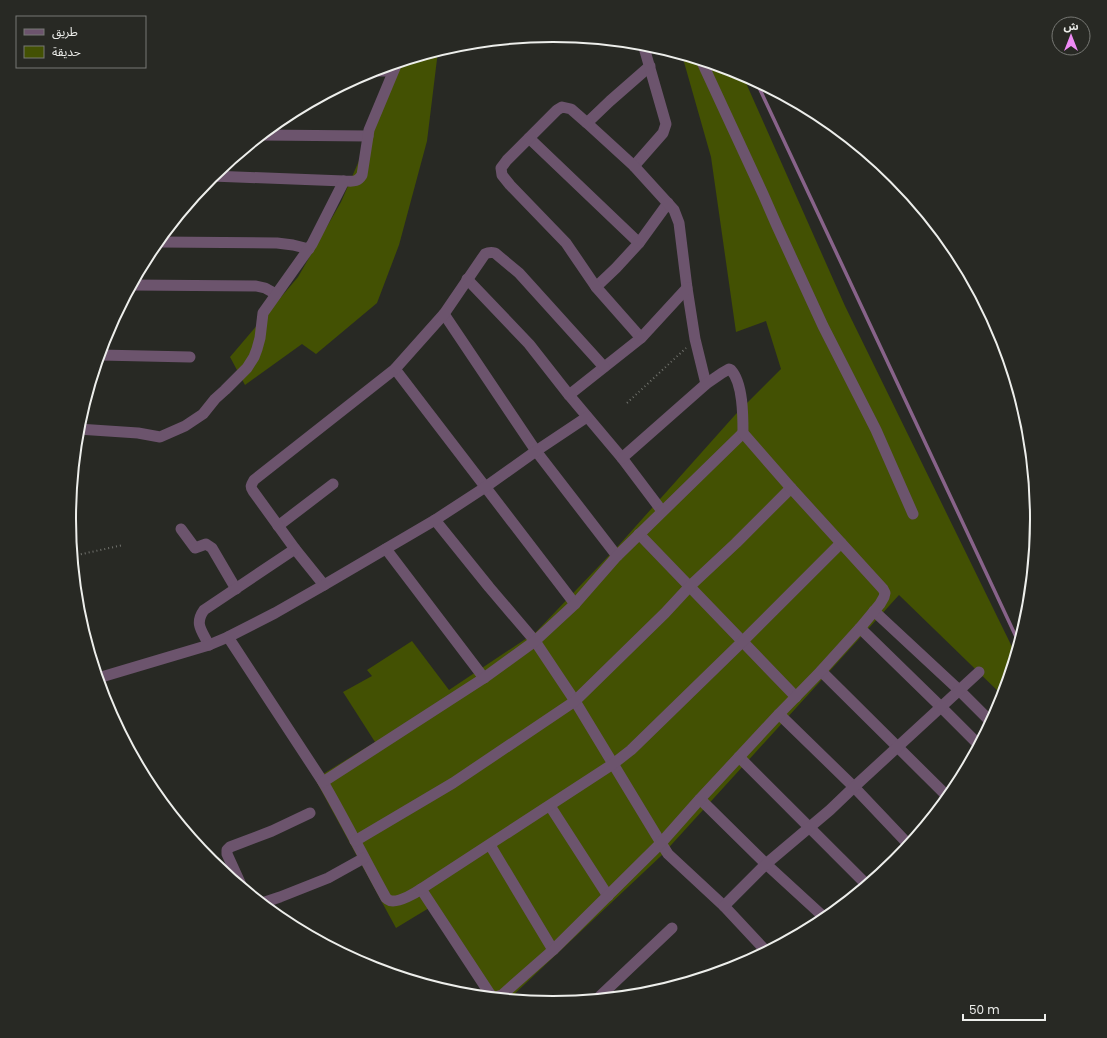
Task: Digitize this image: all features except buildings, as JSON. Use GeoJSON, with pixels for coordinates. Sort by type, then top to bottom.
{"type":"FeatureCollection","features":[{"type":"Feature","properties":{"kind":"street"},"geometry":{"type":"LineString","coordinates":[[634,166],[663,133],[666,124],[645,51]]}},
{"type":"Feature","properties":{"kind":"street"},"geometry":{"type":"LineString","coordinates":[[587,123],[650,66]]}},
{"type":"Feature","properties":{"kind":"street"},"geometry":{"type":"LineString","coordinates":[[704,66],[763,194],[776,226],[876,430],[913,514]]}},
{"type":"Feature","properties":{"kind":"street"},"geometry":{"type":"LineString","coordinates":[[222,176],[355,182],[359,180],[362,175],[368,136],[374,116],[394,69]]}},
{"type":"Feature","properties":{"kind":"street"},"geometry":{"type":"LineString","coordinates":[[641,338],[596,287],[566,242],[502,175],[501,168],[507,160],[557,110],[562,107],[571,109],[634,166],[674,210],[679,223],[695,339],[706,384]]}},
{"type":"Feature","properties":{"kind":"street"},"geometry":{"type":"LineString","coordinates":[[271,135],[368,136]]}},
{"type":"Feature","properties":{"kind":"street"},"geometry":{"type":"LineString","coordinates":[[529,138],[639,243]]}},
{"type":"Feature","properties":{"kind":"street"},"geometry":{"type":"LineString","coordinates":[[85,429],[138,433],[160,437],[178,429],[203,414],[215,399],[246,368],[254,357],[257,349],[263,313],[308,249],[344,181]]}},
{"type":"Feature","properties":{"kind":"street"},"geometry":{"type":"LineString","coordinates":[[596,287],[639,243],[668,203]]}},
{"type":"Feature","properties":{"kind":"street"},"geometry":{"type":"LineString","coordinates":[[166,242],[277,243],[308,249]]}},
{"type":"Feature","properties":{"kind":"street"},"geometry":{"type":"LineString","coordinates":[[324,585],[252,491],[251,485],[254,480],[395,369],[444,314],[485,254],[491,252],[495,253],[520,273],[604,367]]}},
{"type":"Feature","properties":{"kind":"street"},"geometry":{"type":"LineString","coordinates":[[467,279],[528,344],[622,458],[662,511]]}},
{"type":"Feature","properties":{"kind":"street"},"geometry":{"type":"LineString","coordinates":[[138,284],[256,286],[265,288],[276,294]]}},
{"type":"Feature","properties":{"kind":"street"},"geometry":{"type":"LineString","coordinates":[[569,395],[641,338],[687,288]]}},
{"type":"Feature","properties":{"kind":"street"},"geometry":{"type":"LineString","coordinates":[[444,314],[536,450],[617,556]]}},
{"type":"Feature","properties":{"kind":"street"},"geometry":{"type":"LineString","coordinates":[[106,355],[190,357]]}},
{"type":"Feature","properties":{"kind":"street"},"geometry":{"type":"LineString","coordinates":[[395,369],[484,488],[575,604]]}},
{"type":"Feature","properties":{"kind":"street"},"geometry":{"type":"LineString","coordinates":[[504,993],[554,950],[661,843],[700,799],[860,628],[884,597],[885,593],[883,589],[790,488],[743,433],[743,411],[736,376],[733,371],[728,369],[706,384],[622,458]]}},
{"type":"Feature","properties":{"kind":"street"},"geometry":{"type":"LineString","coordinates":[[104,676],[209,645],[275,613],[435,520],[484,488],[536,450],[587,417]]}},
{"type":"Feature","properties":{"kind":"street"},"geometry":{"type":"LineString","coordinates":[[323,782],[484,678],[535,641],[575,604],[617,556],[662,511],[743,433]]}},
{"type":"Feature","properties":{"kind":"street"},"geometry":{"type":"LineString","coordinates":[[278,526],[334,484]]}},
{"type":"Feature","properties":{"kind":"street"},"geometry":{"type":"LineString","coordinates":[[355,841],[452,783],[575,701],[790,488]]}},
{"type":"Feature","properties":{"kind":"street"},"geometry":{"type":"LineString","coordinates":[[435,520],[488,587],[535,641],[575,701],[668,854],[724,906],[763,948]]}},
{"type":"Feature","properties":{"kind":"street"},"geometry":{"type":"LineString","coordinates":[[181,529],[196,548],[206,544],[212,548],[236,589]]}},
{"type":"Feature","properties":{"kind":"street"},"geometry":{"type":"LineString","coordinates":[[639,534],[796,697]]}},
{"type":"Feature","properties":{"kind":"street"},"geometry":{"type":"LineString","coordinates":[[228,637],[323,782],[386,898],[392,901],[421,890],[613,764],[631,750],[841,543]]}},
{"type":"Feature","properties":{"kind":"street"},"geometry":{"type":"LineString","coordinates":[[209,645],[199,625],[200,616],[204,610],[295,549]]}},
{"type":"Feature","properties":{"kind":"street"},"geometry":{"type":"LineString","coordinates":[[386,549],[484,678]]}},
{"type":"Feature","properties":{"kind":"street"},"geometry":{"type":"LineString","coordinates":[[874,611],[987,718]]}},
{"type":"Feature","properties":{"kind":"street"},"geometry":{"type":"LineString","coordinates":[[860,628],[975,741]]}},
{"type":"Feature","properties":{"kind":"street"},"geometry":{"type":"LineString","coordinates":[[821,671],[944,793]]}},
{"type":"Feature","properties":{"kind":"street"},"geometry":{"type":"LineString","coordinates":[[724,906],[766,864],[830,810],[979,672]]}},
{"type":"Feature","properties":{"kind":"street"},"geometry":{"type":"LineString","coordinates":[[779,714],[854,787],[905,841]]}},
{"type":"Feature","properties":{"kind":"street"},"geometry":{"type":"LineString","coordinates":[[739,757],[864,882]]}},
{"type":"Feature","properties":{"kind":"street"},"geometry":{"type":"LineString","coordinates":[[700,799],[766,864],[821,914]]}},
{"type":"Feature","properties":{"kind":"street"},"geometry":{"type":"LineString","coordinates":[[550,806],[608,896]]}},
{"type":"Feature","properties":{"kind":"street"},"geometry":{"type":"LineString","coordinates":[[237,876],[227,854],[227,850],[230,847],[272,831],[310,813]]}},
{"type":"Feature","properties":{"kind":"street"},"geometry":{"type":"LineString","coordinates":[[490,845],[554,950]]}},
{"type":"Feature","properties":{"kind":"street"},"geometry":{"type":"LineString","coordinates":[[268,901],[328,878],[364,858]]}},
{"type":"Feature","properties":{"kind":"street"},"geometry":{"type":"LineString","coordinates":[[421,890],[489,992]]}},
{"type":"Feature","properties":{"kind":"street"},"geometry":{"type":"LineString","coordinates":[[604,993],[672,928]]}},
{"type":"Feature","properties":{"kind":"path"},"geometry":{"type":"LineString","coordinates":[[627,403],[695,339]]}},
{"type":"Feature","properties":{"kind":"path"},"geometry":{"type":"LineString","coordinates":[[78,555],[123,545]]}},
{"type":"Feature","properties":{"kind":"green space"},"geometry":{"type":"Polygon","coordinates":[[[437,56],[427,141],[399,245],[377,303],[316,354],[302,344],[245,385],[230,357],[298,277],[341,202],[400,67],[437,56]]]}},
{"type":"Feature","properties":{"kind":"green space"},"geometry":{"type":"Polygon","coordinates":[[[683,60],[707,67],[746,83],[845,306],[1012,648],[998,691],[899,595],[662,855],[514,994],[483,991],[429,908],[396,928],[315,779],[375,742],[343,692],[372,676],[367,670],[412,641],[449,690],[536,632],[619,545],[735,415],[781,369],[766,321],[736,332],[711,157],[683,60]]]}},
{"type":"Feature","properties":{"kind":"waterway"},"geometry":{"type":"LineString","coordinates":[[760,89],[1016,636]]}}]}
